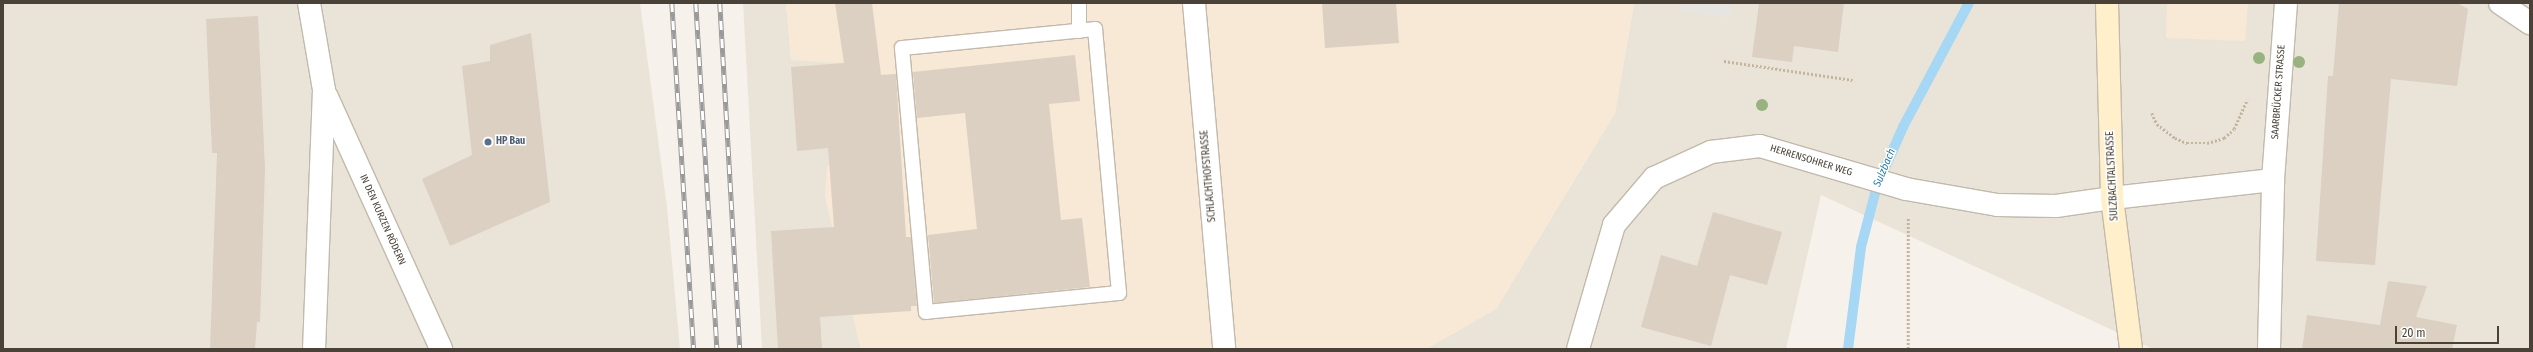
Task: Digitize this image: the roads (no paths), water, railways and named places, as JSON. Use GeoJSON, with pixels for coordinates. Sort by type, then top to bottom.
{"type":"FeatureCollection","features":[{"type":"Feature","properties":{"kind":"main road","name":"SULZBACHTALSTRASSE"},"geometry":{"type":"LineString","coordinates":[[2107,3],[2112,198],[2131,349]]}},
{"type":"Feature","properties":{"kind":"street","name":"IN DEN KURZEN RÖDERN"},"geometry":{"type":"LineString","coordinates":[[309,3],[324,90],[314,349]]}},
{"type":"Feature","properties":{"kind":"street","name":"SCHLACHTHOFSTRASSE"},"geometry":{"type":"LineString","coordinates":[[1194,3],[1224,349]]}},
{"type":"Feature","properties":{"kind":"street","name":"SAARBRÜCKER STRASSE"},"geometry":{"type":"LineString","coordinates":[[2269,349],[2273,180],[2286,3]]}},
{"type":"Feature","properties":{"kind":"street"},"geometry":{"type":"LineString","coordinates":[[2500,3],[2530,23]]}},
{"type":"Feature","properties":{"kind":"street","name":"IN DEN KURZEN RÖDERN"},"geometry":{"type":"LineString","coordinates":[[324,90],[441,349]]}},
{"type":"Feature","properties":{"kind":"street","name":"HERRENSOHRER WEG"},"geometry":{"type":"LineString","coordinates":[[1578,349],[1614,225],[1654,178],[1711,152],[1760,146],[1909,190],[2018,207],[2112,198]]}},
{"type":"Feature","properties":{"kind":"street"},"geometry":{"type":"LineString","coordinates":[[2112,198],[2273,180]]}},
{"type":"Feature","properties":{"kind":"lane"},"geometry":{"type":"LineString","coordinates":[[1079,3],[1079,31]]}},
{"type":"Feature","properties":{"kind":"lane"},"geometry":{"type":"LineString","coordinates":[[1095,29],[1119,293],[926,312],[902,48],[1079,31],[1095,29]]}},
{"type":"Feature","properties":{"kind":"waterway","name":"Sulzbach"},"geometry":{"type":"LineString","coordinates":[[1848,349],[1861,247],[1877,186],[1903,127],[1969,3]]}},
{"type":"Feature","properties":{"kind":"railway"},"geometry":{"type":"LineString","coordinates":[[672,3],[694,349]]}},
{"type":"Feature","properties":{"kind":"railway"},"geometry":{"type":"LineString","coordinates":[[696,3],[717,349]]}},
{"type":"Feature","properties":{"kind":"railway"},"geometry":{"type":"LineString","coordinates":[[720,3],[740,349]]}},
{"type":"Feature","properties":{"kind":"place","name":"HP Bau"},"geometry":{"type":"Point","coordinates":[488,142]}}]}
